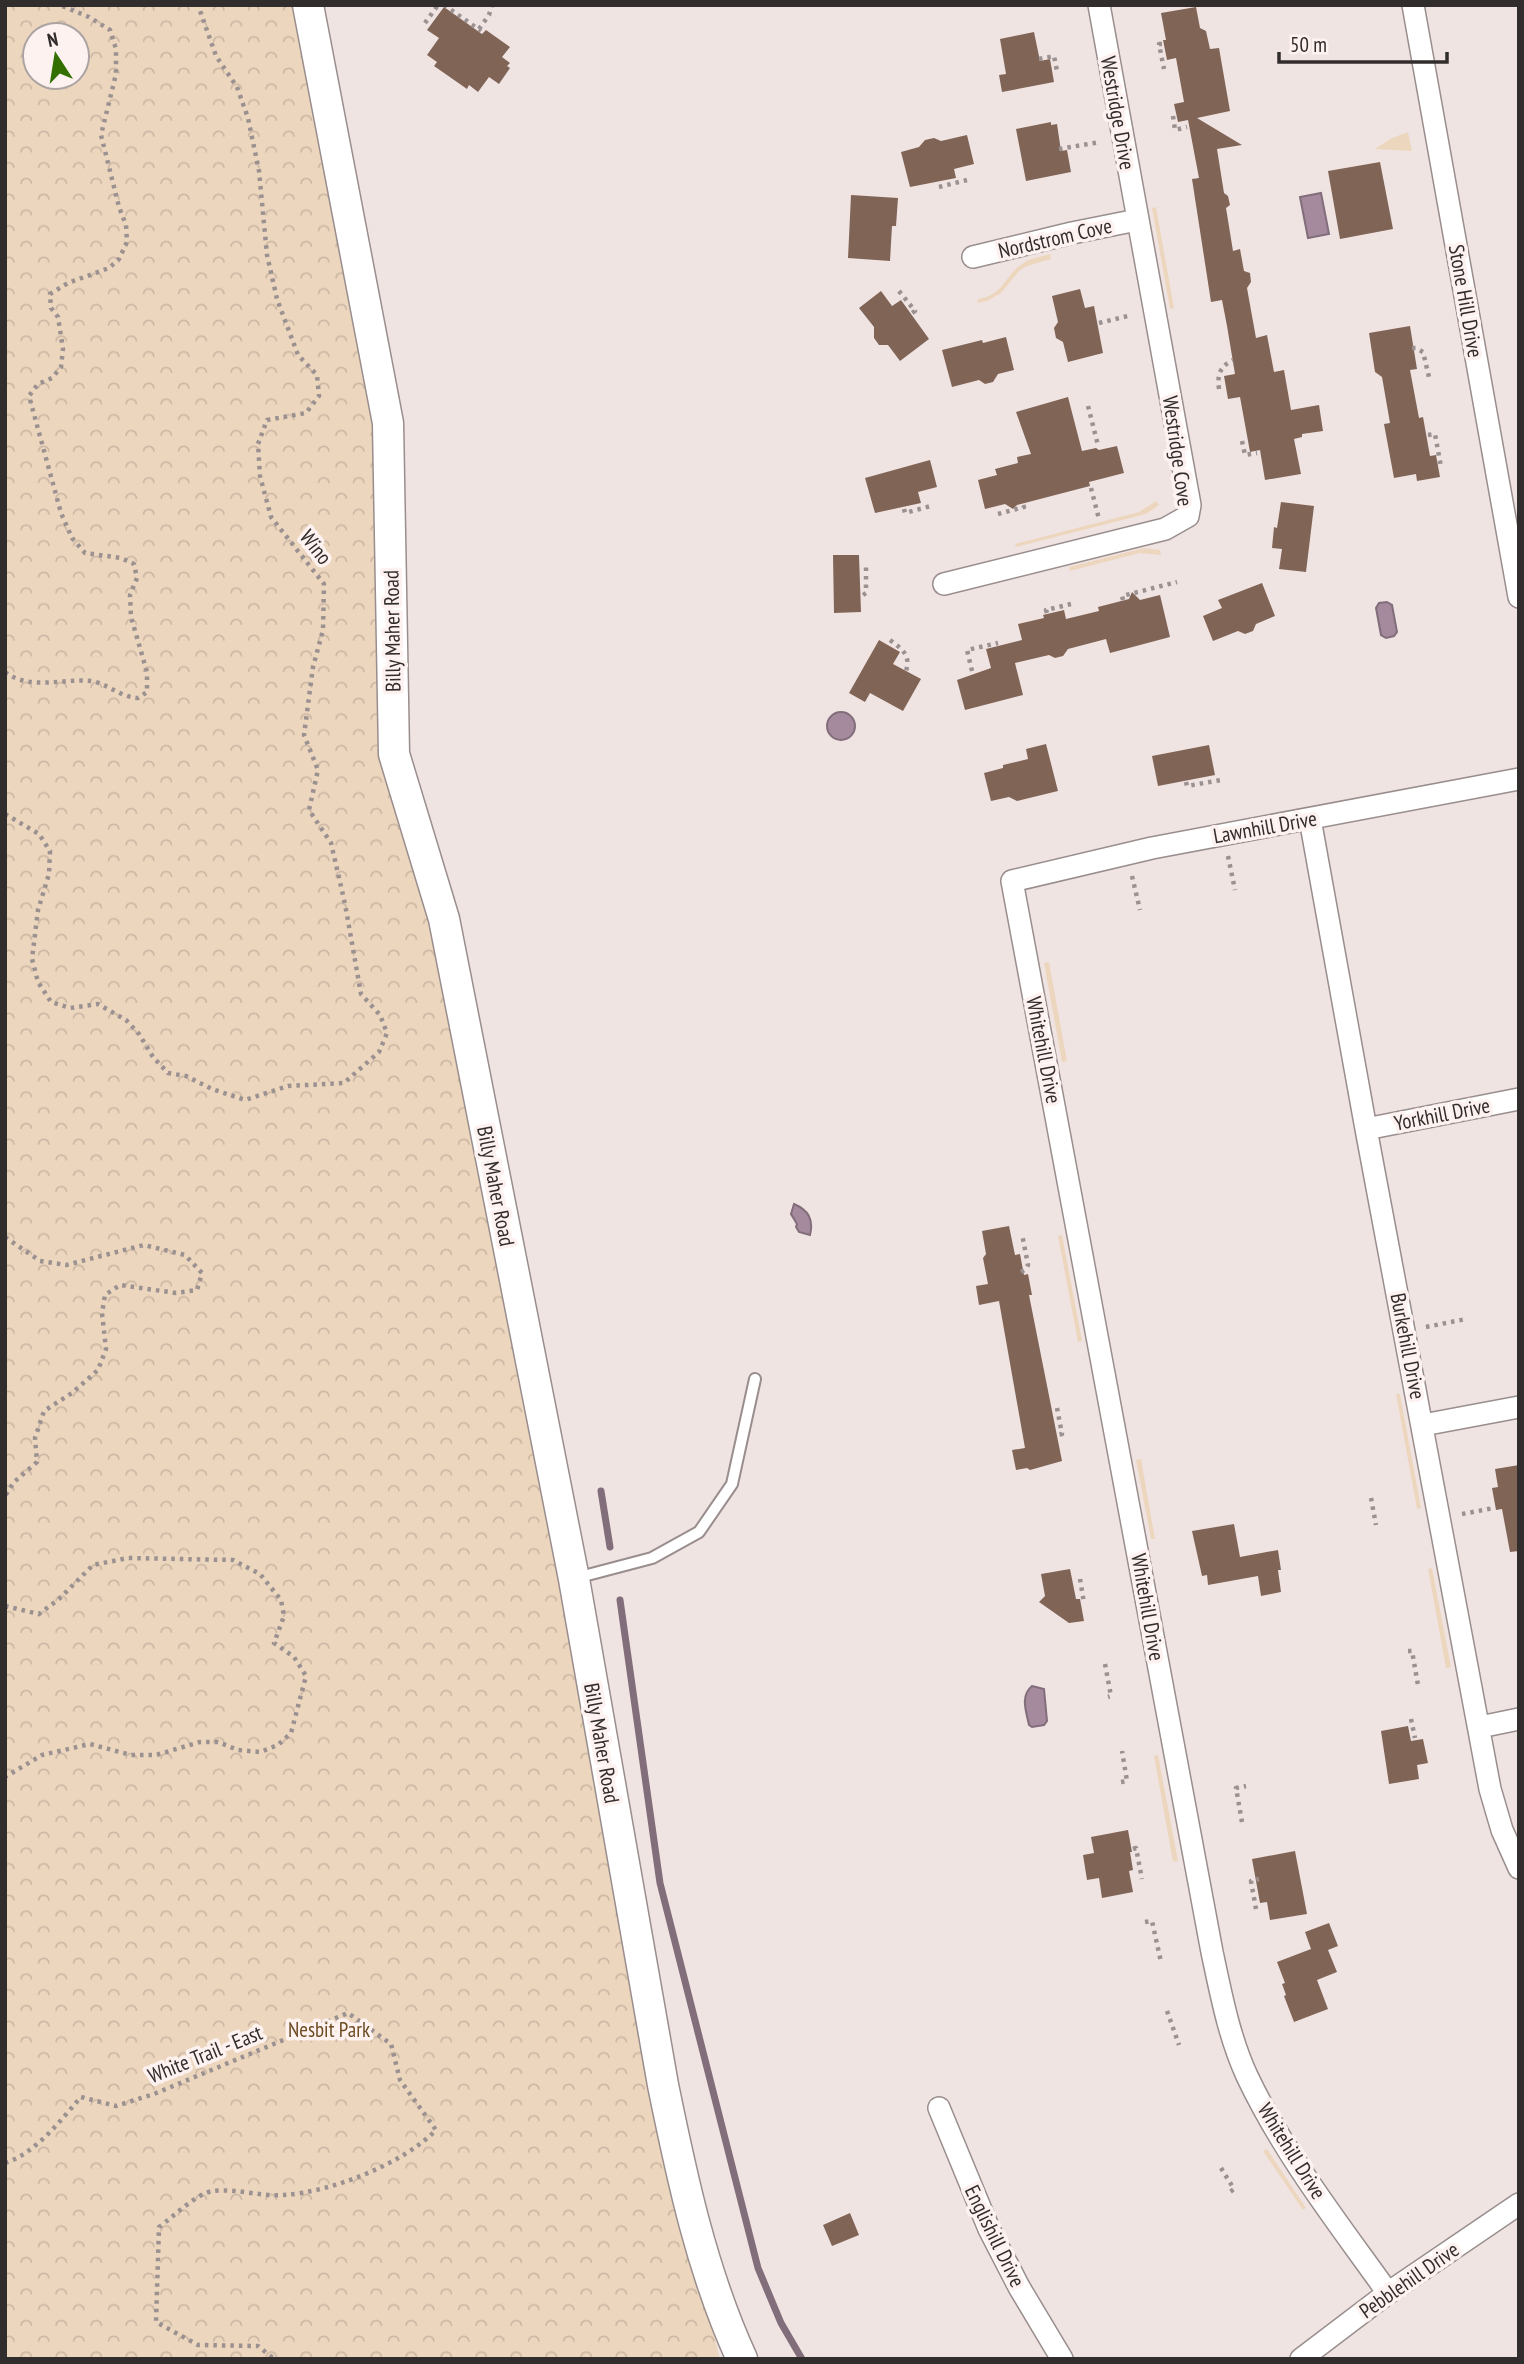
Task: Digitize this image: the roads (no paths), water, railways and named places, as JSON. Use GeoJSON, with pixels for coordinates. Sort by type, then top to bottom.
{"type":"FeatureCollection","features":[{"type":"Feature","properties":{"kind":"main road","name":"Billy Maher Road"},"geometry":{"type":"LineString","coordinates":[[308,5],[388,423],[394,754],[444,919],[574,1579],[676,2149],[708,2276],[742,2359]]}},
{"type":"Feature","properties":{"kind":"street","name":"Westridge Drive"},"geometry":{"type":"LineString","coordinates":[[1099,5],[1137,220]]}},
{"type":"Feature","properties":{"kind":"street","name":"Stone Hill Drive"},"geometry":{"type":"LineString","coordinates":[[1413,5],[1519,597]]}},
{"type":"Feature","properties":{"kind":"street","name":"Nordstrom Cove"},"geometry":{"type":"LineString","coordinates":[[973,257],[1137,220]]}},
{"type":"Feature","properties":{"kind":"street","name":"Westridge Cove"},"geometry":{"type":"LineString","coordinates":[[944,584],[1165,529],[1188,516],[1190,505],[1137,220]]}},
{"type":"Feature","properties":{"kind":"street","name":"Lawnhill Drive"},"geometry":{"type":"LineString","coordinates":[[1012,881],[1152,848],[1519,779]]}},
{"type":"Feature","properties":{"kind":"street","name":"Burkehill Drive"},"geometry":{"type":"LineString","coordinates":[[1310,819],[1496,1812],[1519,1868]]}},
{"type":"Feature","properties":{"kind":"street","name":"Whitehill Drive"},"geometry":{"type":"LineString","coordinates":[[1012,881],[1212,1952],[1228,2021],[1247,2075],[1276,2132],[1388,2293]]}},
{"type":"Feature","properties":{"kind":"street","name":"Yorkhill Drive"},"geometry":{"type":"LineString","coordinates":[[1366,1129],[1519,1099]]}},
{"type":"Feature","properties":{"kind":"street"},"geometry":{"type":"LineString","coordinates":[[1423,1425],[1519,1407]]}},
{"type":"Feature","properties":{"kind":"street"},"geometry":{"type":"LineString","coordinates":[[1480,1727],[1519,1719]]}},
{"type":"Feature","properties":{"kind":"street","name":"Englishill Drive"},"geometry":{"type":"LineString","coordinates":[[939,2108],[989,2229],[1019,2287],[1062,2359]]}},
{"type":"Feature","properties":{"kind":"street","name":"Pebblehill Drive"},"geometry":{"type":"LineString","coordinates":[[1301,2359],[1388,2293],[1519,2204]]}},
{"type":"Feature","properties":{"kind":"lane"},"geometry":{"type":"LineString","coordinates":[[574,1579],[652,1558],[699,1532],[732,1483],[755,1379]]}},
{"type":"Feature","properties":{"kind":"waterway"},"geometry":{"type":"LineString","coordinates":[[601,1491],[610,1547]]}},
{"type":"Feature","properties":{"kind":"waterway"},"geometry":{"type":"LineString","coordinates":[[620,1600],[660,1883],[758,2268],[781,2323],[802,2359]]}},
{"type":"Feature","properties":{"kind":"park label","name":"Nesbit Park"},"geometry":{"type":"Point","coordinates":[329,2029]}}]}
